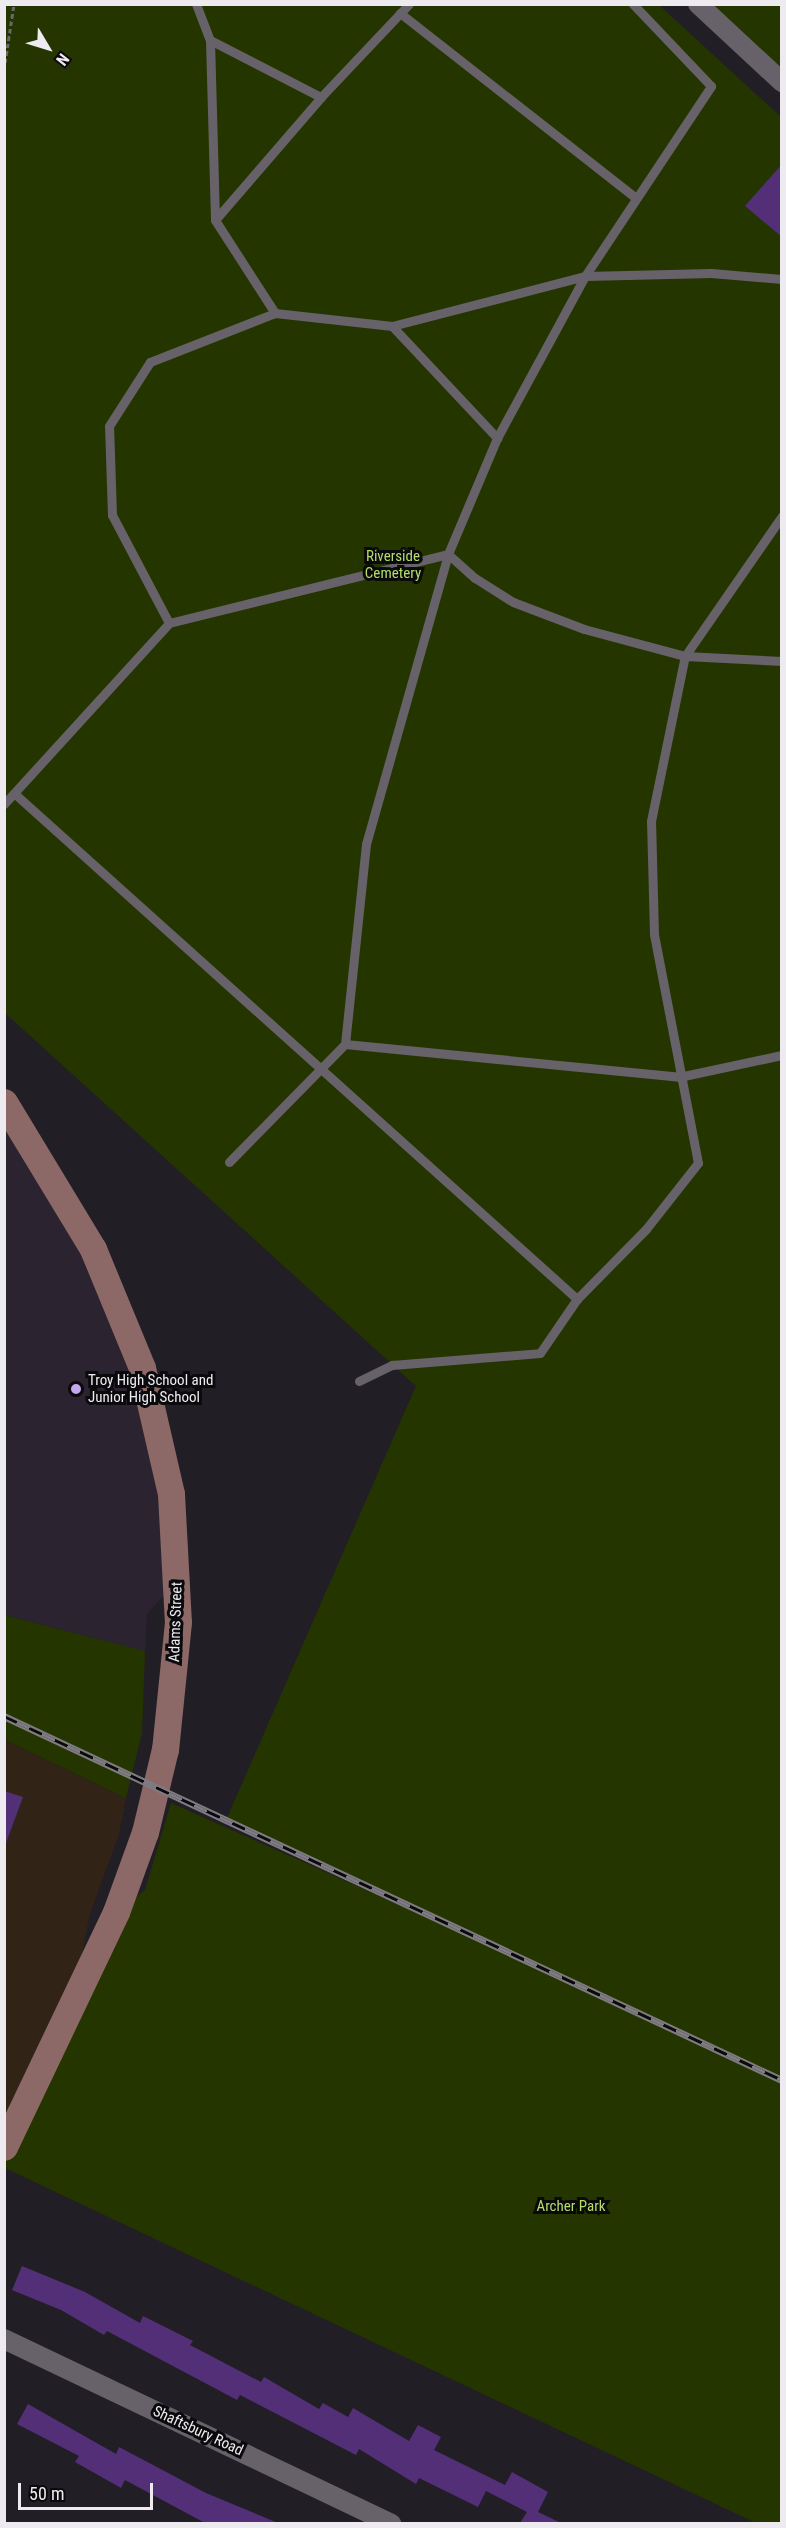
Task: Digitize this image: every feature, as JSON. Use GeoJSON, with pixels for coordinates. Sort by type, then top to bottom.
{"type":"FeatureCollection","features":[{"type":"Feature","properties":{"kind":"street"},"geometry":{"type":"LineString","coordinates":[[698,4],[782,81]]}},
{"type":"Feature","properties":{"kind":"street","name":"Adams Street"},"geometry":{"type":"LineString","coordinates":[[4,1102],[93,1249],[128,1328],[151,1399],[163,1452],[175,1537],[178,1622],[171,1707],[156,1791],[135,1861],[69,2016],[5,2146]]}},
{"type":"Feature","properties":{"kind":"street","name":"Shaftsbury Road"},"geometry":{"type":"LineString","coordinates":[[4,2339],[391,2523]]}},
{"type":"Feature","properties":{"kind":"lane"},"geometry":{"type":"LineString","coordinates":[[196,4],[210,40],[215,220],[275,313]]}},
{"type":"Feature","properties":{"kind":"lane"},"geometry":{"type":"LineString","coordinates":[[215,220],[321,97],[409,4]]}},
{"type":"Feature","properties":{"kind":"lane"},"geometry":{"type":"LineString","coordinates":[[229,1162],[322,1070],[345,1044],[366,844],[448,554],[497,438],[585,276],[635,197],[711,86],[633,4]]}},
{"type":"Feature","properties":{"kind":"lane"},"geometry":{"type":"LineString","coordinates":[[400,13],[635,197]]}},
{"type":"Feature","properties":{"kind":"lane"},"geometry":{"type":"LineString","coordinates":[[210,40],[321,97]]}},
{"type":"Feature","properties":{"kind":"lane"},"geometry":{"type":"LineString","coordinates":[[169,623],[112,515],[109,426],[150,362],[275,313],[392,326],[585,276],[711,273],[782,279]]}},
{"type":"Feature","properties":{"kind":"lane"},"geometry":{"type":"LineString","coordinates":[[392,326],[497,438]]}},
{"type":"Feature","properties":{"kind":"lane"},"geometry":{"type":"LineString","coordinates":[[359,1381],[393,1365],[540,1353],[578,1299],[646,1229],[698,1163],[679,1077],[654,934],[651,821],[685,656],[782,516]]}},
{"type":"Feature","properties":{"kind":"lane"},"geometry":{"type":"LineString","coordinates":[[4,804],[169,623],[448,554]]}},
{"type":"Feature","properties":{"kind":"lane"},"geometry":{"type":"LineString","coordinates":[[448,554],[474,578],[513,602],[584,629],[685,656],[782,661]]}},
{"type":"Feature","properties":{"kind":"lane"},"geometry":{"type":"LineString","coordinates":[[15,794],[578,1299]]}},
{"type":"Feature","properties":{"kind":"lane"},"geometry":{"type":"LineString","coordinates":[[345,1044],[679,1077],[782,1055]]}},
{"type":"Feature","properties":{"kind":"path"},"geometry":{"type":"LineString","coordinates":[[4,70],[14,4]]}},
{"type":"Feature","properties":{"kind":"shaded area","name":"Troy High School and Junior High School"},"geometry":{"type":"Polygon","coordinates":[[[4,1102],[111,1288],[178,1580],[147,1614],[145,1651],[5,1615],[4,1102]]]}},
{"type":"Feature","properties":{"kind":"shaded area"},"geometry":{"type":"Polygon","coordinates":[[[4,1740],[126,1798],[119,1834],[90,1914],[69,2016],[4,2144],[4,1740]]]}},
{"type":"Feature","properties":{"kind":"green space","name":"Riverside Cemetery"},"geometry":{"type":"Polygon","coordinates":[[[4,5],[659,5],[781,117],[781,2523],[756,2523],[5,2168],[5,2147],[116,1912],[145,1890],[171,1803],[635,2010],[227,1818],[416,1386],[5,1013],[4,5]]]}},
{"type":"Feature","properties":{"kind":"green space"},"geometry":{"type":"Polygon","coordinates":[[[698,5],[781,5],[781,82],[698,5]]]}},
{"type":"Feature","properties":{"kind":"green space"},"geometry":{"type":"Polygon","coordinates":[[[4,1615],[145,1651],[142,1733],[126,1798],[5,1740],[4,1615]]]}},
{"type":"Feature","properties":{"kind":"building"},"geometry":{"type":"Polygon","coordinates":[[[782,164],[782,237],[745,206],[782,164]]]}},
{"type":"Feature","properties":{"kind":"building"},"geometry":{"type":"Polygon","coordinates":[[[4,1791],[23,1797],[6,1843],[4,1843],[4,1791]]]}},
{"type":"Feature","properties":{"kind":"building"},"geometry":{"type":"Polygon","coordinates":[[[22,2266],[85,2292],[140,2323],[143,2316],[193,2341],[190,2345],[261,2382],[264,2377],[319,2409],[323,2403],[348,2417],[353,2408],[409,2441],[418,2425],[441,2437],[434,2450],[505,2485],[512,2472],[548,2492],[538,2512],[561,2523],[520,2523],[527,2512],[486,2491],[478,2507],[419,2478],[416,2484],[359,2449],[356,2455],[240,2395],[237,2400],[107,2331],[104,2335],[61,2310],[12,2290],[22,2266]]]}},
{"type":"Feature","properties":{"kind":"building"},"geometry":{"type":"Polygon","coordinates":[[[28,2404],[116,2454],[119,2447],[206,2493],[278,2523],[205,2523],[125,2480],[121,2488],[75,2462],[79,2456],[17,2424],[28,2404]]]}},
{"type":"Feature","properties":{"kind":"railway"},"geometry":{"type":"LineString","coordinates":[[4,1716],[782,2080]]}},
{"type":"Feature","properties":{"kind":"place","name":"Troy High School and Junior High School"},"geometry":{"type":"Point","coordinates":[76,1389]}},
{"type":"Feature","properties":{"kind":"park label","name":"Archer Park"},"geometry":{"type":"Point","coordinates":[571,2207]}}]}
